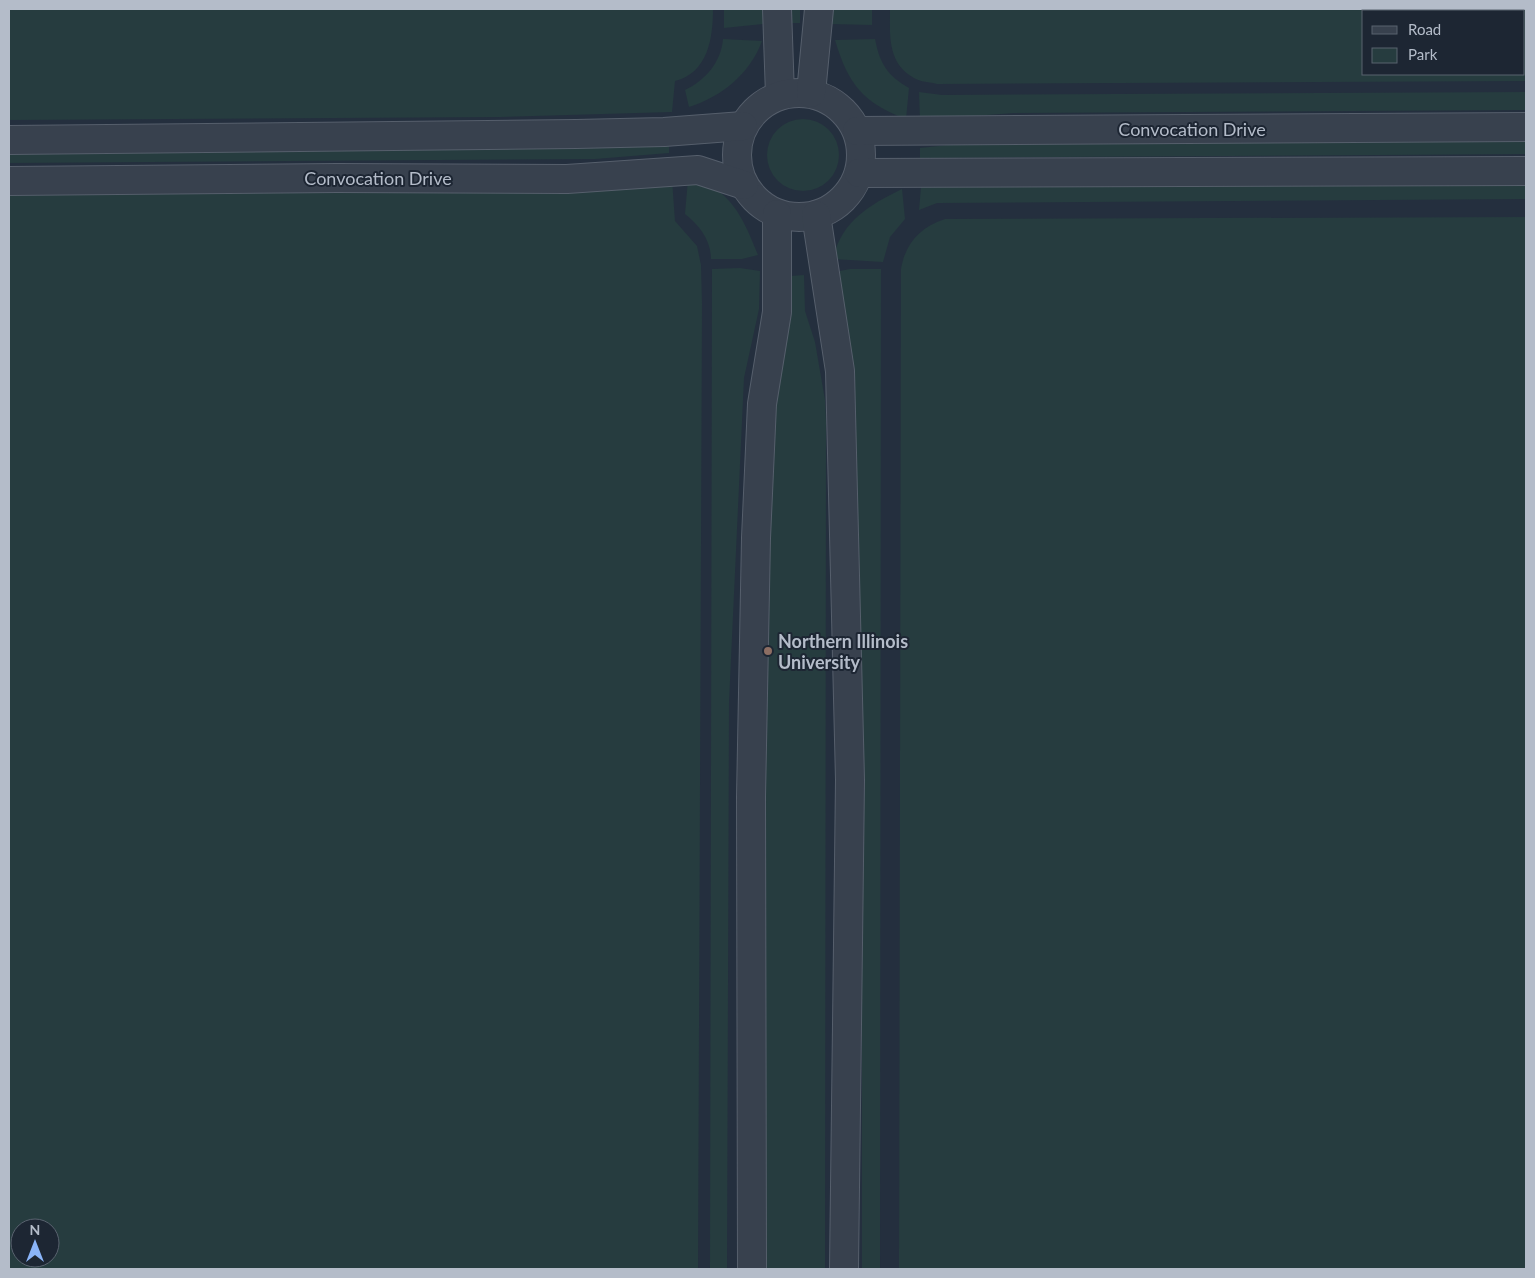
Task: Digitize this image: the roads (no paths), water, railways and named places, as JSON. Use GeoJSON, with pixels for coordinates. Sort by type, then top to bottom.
{"type":"FeatureCollection","features":[{"type":"Feature","properties":{"kind":"street"},"geometry":{"type":"LineString","coordinates":[[777,9],[780,95]]}},
{"type":"Feature","properties":{"kind":"street"},"geometry":{"type":"LineString","coordinates":[[811,93],[819,9]]}},
{"type":"Feature","properties":{"kind":"street"},"geometry":{"type":"LineString","coordinates":[[795,92],[811,93],[830,101],[841,109],[857,131],[862,152],[859,173],[850,191],[835,206],[816,215],[796,217],[777,214],[753,197],[744,185],[737,166],[737,146],[743,126],[752,113],[765,102],[780,95],[795,92]]}},
{"type":"Feature","properties":{"kind":"street"},"geometry":{"type":"LineString","coordinates":[[9,140],[576,134],[664,132],[743,126]]}},
{"type":"Feature","properties":{"kind":"street","name":"Convocation Drive"},"geometry":{"type":"LineString","coordinates":[[857,131],[1526,128]]}},
{"type":"Feature","properties":{"kind":"street","name":"Convocation Drive"},"geometry":{"type":"LineString","coordinates":[[9,181],[327,178],[567,179],[698,170],[744,185]]}},
{"type":"Feature","properties":{"kind":"street"},"geometry":{"type":"LineString","coordinates":[[859,173],[1526,171]]}},
{"type":"Feature","properties":{"kind":"street"},"geometry":{"type":"LineString","coordinates":[[752,1269],[751,797],[756,558],[762,404],[777,312],[777,214]]}},
{"type":"Feature","properties":{"kind":"street"},"geometry":{"type":"LineString","coordinates":[[816,215],[840,371],[850,780],[844,1269]]}},
{"type":"Feature","properties":{"kind":"place","name":"Northern Illinois University"},"geometry":{"type":"Point","coordinates":[768,651]}}]}
